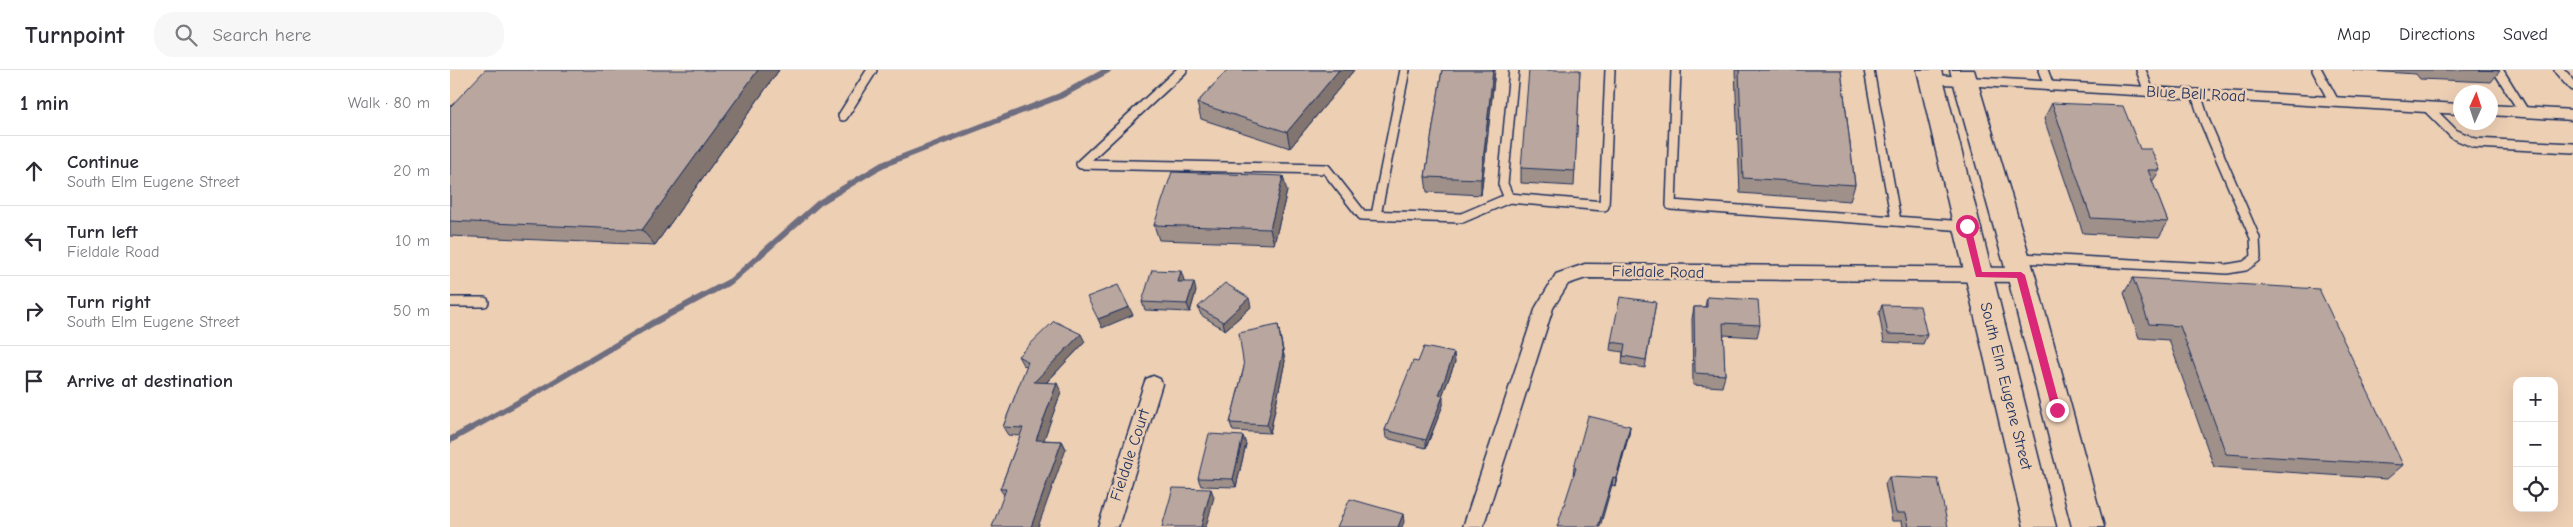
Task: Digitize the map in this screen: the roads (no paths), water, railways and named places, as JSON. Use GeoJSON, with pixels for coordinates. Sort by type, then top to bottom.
{"type":"FeatureCollection","features":[{"type":"Feature","properties":{"kind":"main road","name":"South Elm Eugene Street"},"geometry":{"type":"LineString","coordinates":[[1930,75],[2040,527]]}},
{"type":"Feature","properties":{"kind":"main road"},"geometry":{"type":"LineString","coordinates":[[1964,76],[2018,266],[2088,527]]}},
{"type":"Feature","properties":{"kind":"street","name":"Blue Bell Road"},"geometry":{"type":"LineString","coordinates":[[1930,75],[1964,76],[2049,86],[2453,109]]}},
{"type":"Feature","properties":{"kind":"street"},"geometry":{"type":"LineString","coordinates":[[2498,110],[2573,115]]}},
{"type":"Feature","properties":{"kind":"street","name":"Fieldale Road"},"geometry":{"type":"LineString","coordinates":[[1473,527],[1545,307],[1562,279],[1585,271],[1979,275],[2018,266]]}},
{"type":"Feature","properties":{"kind":"street","name":"Fieldale Court"},"geometry":{"type":"LineString","coordinates":[[1108,527],[1153,384]]}},
{"type":"Feature","properties":{"kind":"lane"},"geometry":{"type":"LineString","coordinates":[[843,116],[872,70]]}},
{"type":"Feature","properties":{"kind":"lane"},"geometry":{"type":"LineString","coordinates":[[1182,70],[1081,164],[1326,169],[1362,215],[1462,218],[1509,198],[1604,206],[1610,70]]}},
{"type":"Feature","properties":{"kind":"lane"},"geometry":{"type":"LineString","coordinates":[[1376,215],[1405,70]]}},
{"type":"Feature","properties":{"kind":"lane"},"geometry":{"type":"LineString","coordinates":[[1509,198],[1503,184],[1514,70]]}},
{"type":"Feature","properties":{"kind":"lane"},"geometry":{"type":"LineString","coordinates":[[1676,70],[1671,205],[1967,226]]}},
{"type":"Feature","properties":{"kind":"lane"},"geometry":{"type":"LineString","coordinates":[[1869,70],[1896,221]]}},
{"type":"Feature","properties":{"kind":"lane"},"geometry":{"type":"LineString","coordinates":[[2043,70],[2049,86]]}},
{"type":"Feature","properties":{"kind":"lane"},"geometry":{"type":"LineString","coordinates":[[2141,70],[2149,92]]}},
{"type":"Feature","properties":{"kind":"lane"},"geometry":{"type":"LineString","coordinates":[[2317,70],[2334,102]]}},
{"type":"Feature","properties":{"kind":"lane"},"geometry":{"type":"LineString","coordinates":[[2498,70],[2524,112]]}},
{"type":"Feature","properties":{"kind":"lane"},"geometry":{"type":"LineString","coordinates":[[2559,70],[2573,86]]}},
{"type":"Feature","properties":{"kind":"lane"},"geometry":{"type":"LineString","coordinates":[[2018,266],[2227,269],[2244,266],[2256,258],[2255,238],[2205,122],[2196,94]]}},
{"type":"Feature","properties":{"kind":"lane"},"geometry":{"type":"LineString","coordinates":[[2428,107],[2444,127],[2463,140],[2475,144],[2573,148]]}},
{"type":"Feature","properties":{"kind":"lane"},"geometry":{"type":"LineString","coordinates":[[450,302],[484,302]]}},
{"type":"Feature","properties":{"kind":"waterway"},"geometry":{"type":"LineString","coordinates":[[450,440],[537,392],[653,323],[731,281],[819,203],[882,165],[1060,96],[1108,70]]}}]}
